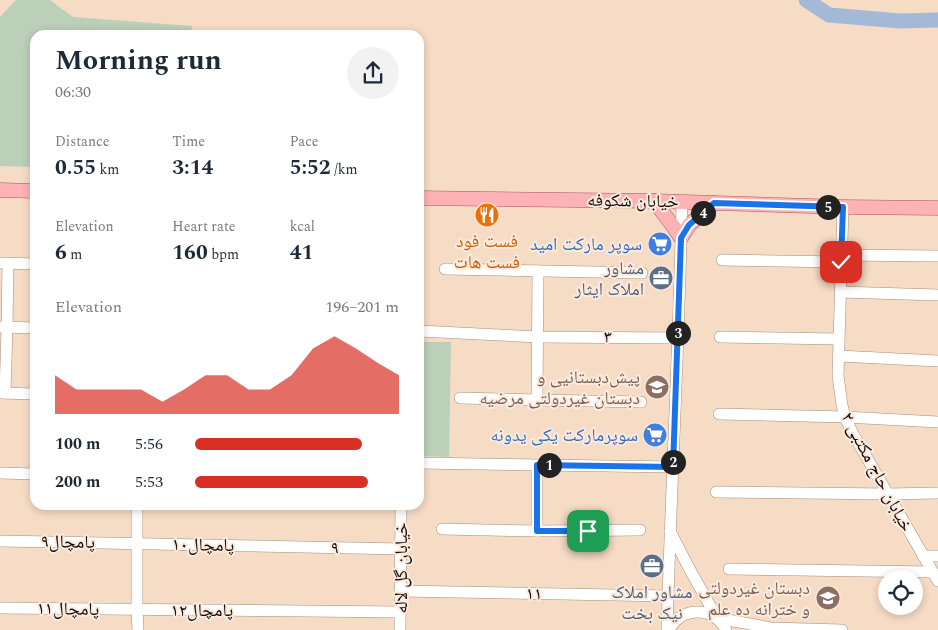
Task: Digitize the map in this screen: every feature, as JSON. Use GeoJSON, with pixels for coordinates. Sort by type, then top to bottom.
{"type":"FeatureCollection","features":[{"type":"Feature","properties":{"kind":"main road"},"geometry":{"type":"LineString","coordinates":[[0,190],[30,191]]}},
{"type":"Feature","properties":{"kind":"main road","name":"خیابان شکوفه"},"geometry":{"type":"LineString","coordinates":[[424,198],[654,200],[843,207],[938,208]]}},
{"type":"Feature","properties":{"kind":"main road"},"geometry":{"type":"LineString","coordinates":[[654,200],[681,238],[689,225],[714,203]]}},
{"type":"Feature","properties":{"kind":"street"},"geometry":{"type":"LineString","coordinates":[[668,630],[682,202]]}},
{"type":"Feature","properties":{"kind":"street","name":"خیابان حاج مکتبی ۲"},"geometry":{"type":"LineString","coordinates":[[843,207],[838,356],[838,376],[842,405],[852,432],[935,576]]}},
{"type":"Feature","properties":{"kind":"street"},"geometry":{"type":"LineString","coordinates":[[722,260],[938,256]]}},
{"type":"Feature","properties":{"kind":"street"},"geometry":{"type":"LineString","coordinates":[[30,264],[4,263],[2,393],[30,394]]}},
{"type":"Feature","properties":{"kind":"street"},"geometry":{"type":"LineString","coordinates":[[445,269],[642,272]]}},
{"type":"Feature","properties":{"kind":"street"},"geometry":{"type":"LineString","coordinates":[[537,400],[538,271]]}},
{"type":"Feature","properties":{"kind":"street"},"geometry":{"type":"LineString","coordinates":[[840,292],[938,296]]}},
{"type":"Feature","properties":{"kind":"street"},"geometry":{"type":"LineString","coordinates":[[4,327],[30,328]]}},
{"type":"Feature","properties":{"kind":"street","name":"۳"},"geometry":{"type":"LineString","coordinates":[[424,332],[538,337],[678,338]]}},
{"type":"Feature","properties":{"kind":"street"},"geometry":{"type":"LineString","coordinates":[[720,336],[839,339]]}},
{"type":"Feature","properties":{"kind":"street"},"geometry":{"type":"LineString","coordinates":[[838,356],[938,362]]}},
{"type":"Feature","properties":{"kind":"street"},"geometry":{"type":"LineString","coordinates":[[460,398],[641,402]]}},
{"type":"Feature","properties":{"kind":"street"},"geometry":{"type":"LineString","coordinates":[[718,414],[845,417],[938,422]]}},
{"type":"Feature","properties":{"kind":"street"},"geometry":{"type":"LineString","coordinates":[[424,463],[673,467]]}},
{"type":"Feature","properties":{"kind":"street"},"geometry":{"type":"LineString","coordinates":[[537,465],[537,531]]}},
{"type":"Feature","properties":{"kind":"street"},"geometry":{"type":"LineString","coordinates":[[0,474],[30,474]]}},
{"type":"Feature","properties":{"kind":"street"},"geometry":{"type":"LineString","coordinates":[[716,492],[938,493]]}},
{"type":"Feature","properties":{"kind":"street"},"geometry":{"type":"LineString","coordinates":[[137,510],[138,630]]}},
{"type":"Feature","properties":{"kind":"street","name":"خیابان گل لاله"},"geometry":{"type":"LineString","coordinates":[[400,630],[401,510]]}},
{"type":"Feature","properties":{"kind":"street"},"geometry":{"type":"LineString","coordinates":[[670,529],[690,570],[717,618],[726,630]]}},
{"type":"Feature","properties":{"kind":"street"},"geometry":{"type":"LineString","coordinates":[[442,530],[640,530]]}},
{"type":"Feature","properties":{"kind":"street","name":"پامچال۹"},"geometry":{"type":"LineString","coordinates":[[0,541],[137,544]]}},
{"type":"Feature","properties":{"kind":"street","name":"پامچال۱۰"},"geometry":{"type":"LineString","coordinates":[[137,544],[269,546]]}},
{"type":"Feature","properties":{"kind":"street","name":"۹"},"geometry":{"type":"LineString","coordinates":[[269,546],[401,549]]}},
{"type":"Feature","properties":{"kind":"street"},"geometry":{"type":"LineString","coordinates":[[923,556],[938,556]]}},
{"type":"Feature","properties":{"kind":"street"},"geometry":{"type":"LineString","coordinates":[[729,569],[935,576]]}},
{"type":"Feature","properties":{"kind":"street","name":"۱۱"},"geometry":{"type":"LineString","coordinates":[[400,591],[668,596]]}},
{"type":"Feature","properties":{"kind":"street","name":"پامچال۱۱"},"geometry":{"type":"LineString","coordinates":[[0,608],[137,610]]}},
{"type":"Feature","properties":{"kind":"street","name":"پامچال۱۲"},"geometry":{"type":"LineString","coordinates":[[137,610],[400,612]]}},
{"type":"Feature","properties":{"kind":"street"},"geometry":{"type":"LineString","coordinates":[[668,630],[678,618],[698,611],[750,628],[842,630]]}},
{"type":"Feature","properties":{"kind":"green space"},"geometry":{"type":"Polygon","coordinates":[[[16,0],[50,0],[73,17],[192,26],[192,30],[30,30],[30,167],[0,166],[0,17],[16,0]]]}},
{"type":"Feature","properties":{"kind":"green space"},"geometry":{"type":"Polygon","coordinates":[[[424,342],[451,342],[449,457],[424,456],[424,342]]]}},
{"type":"Feature","properties":{"kind":"waterway"},"geometry":{"type":"LineString","coordinates":[[806,0],[829,15],[900,21],[938,20]]}},
{"type":"Feature","properties":{"kind":"place","name":"فست فود فست هات"},"geometry":{"type":"Point","coordinates":[487,215]}},
{"type":"Feature","properties":{"kind":"place","name":"سوپر مارکت امید"},"geometry":{"type":"Point","coordinates":[660,244]}},
{"type":"Feature","properties":{"kind":"place","name":"مشاور املاک ایثار"},"geometry":{"type":"Point","coordinates":[661,278]}},
{"type":"Feature","properties":{"kind":"place","name":"پیش‌دبستانیی و دبستان غیردولتی مرضیه"},"geometry":{"type":"Point","coordinates":[657,387]}},
{"type":"Feature","properties":{"kind":"place","name":"سوپرمارکت یکی یدونه"},"geometry":{"type":"Point","coordinates":[655,435]}},
{"type":"Feature","properties":{"kind":"place","name":"مشاور املاک نیک بخت"},"geometry":{"type":"Point","coordinates":[652,566]}},
{"type":"Feature","properties":{"kind":"place","name":"دبستان غیردولتی و خترانه ده علم"},"geometry":{"type":"Point","coordinates":[828,598]}},
{"type":"Feature","properties":{"kind":"route"},"geometry":{"type":"LineString","coordinates":[[588,531],[537,531],[537,465],[673,467],[681,238],[689,225],[714,203],[843,207],[841,262]]}}]}
